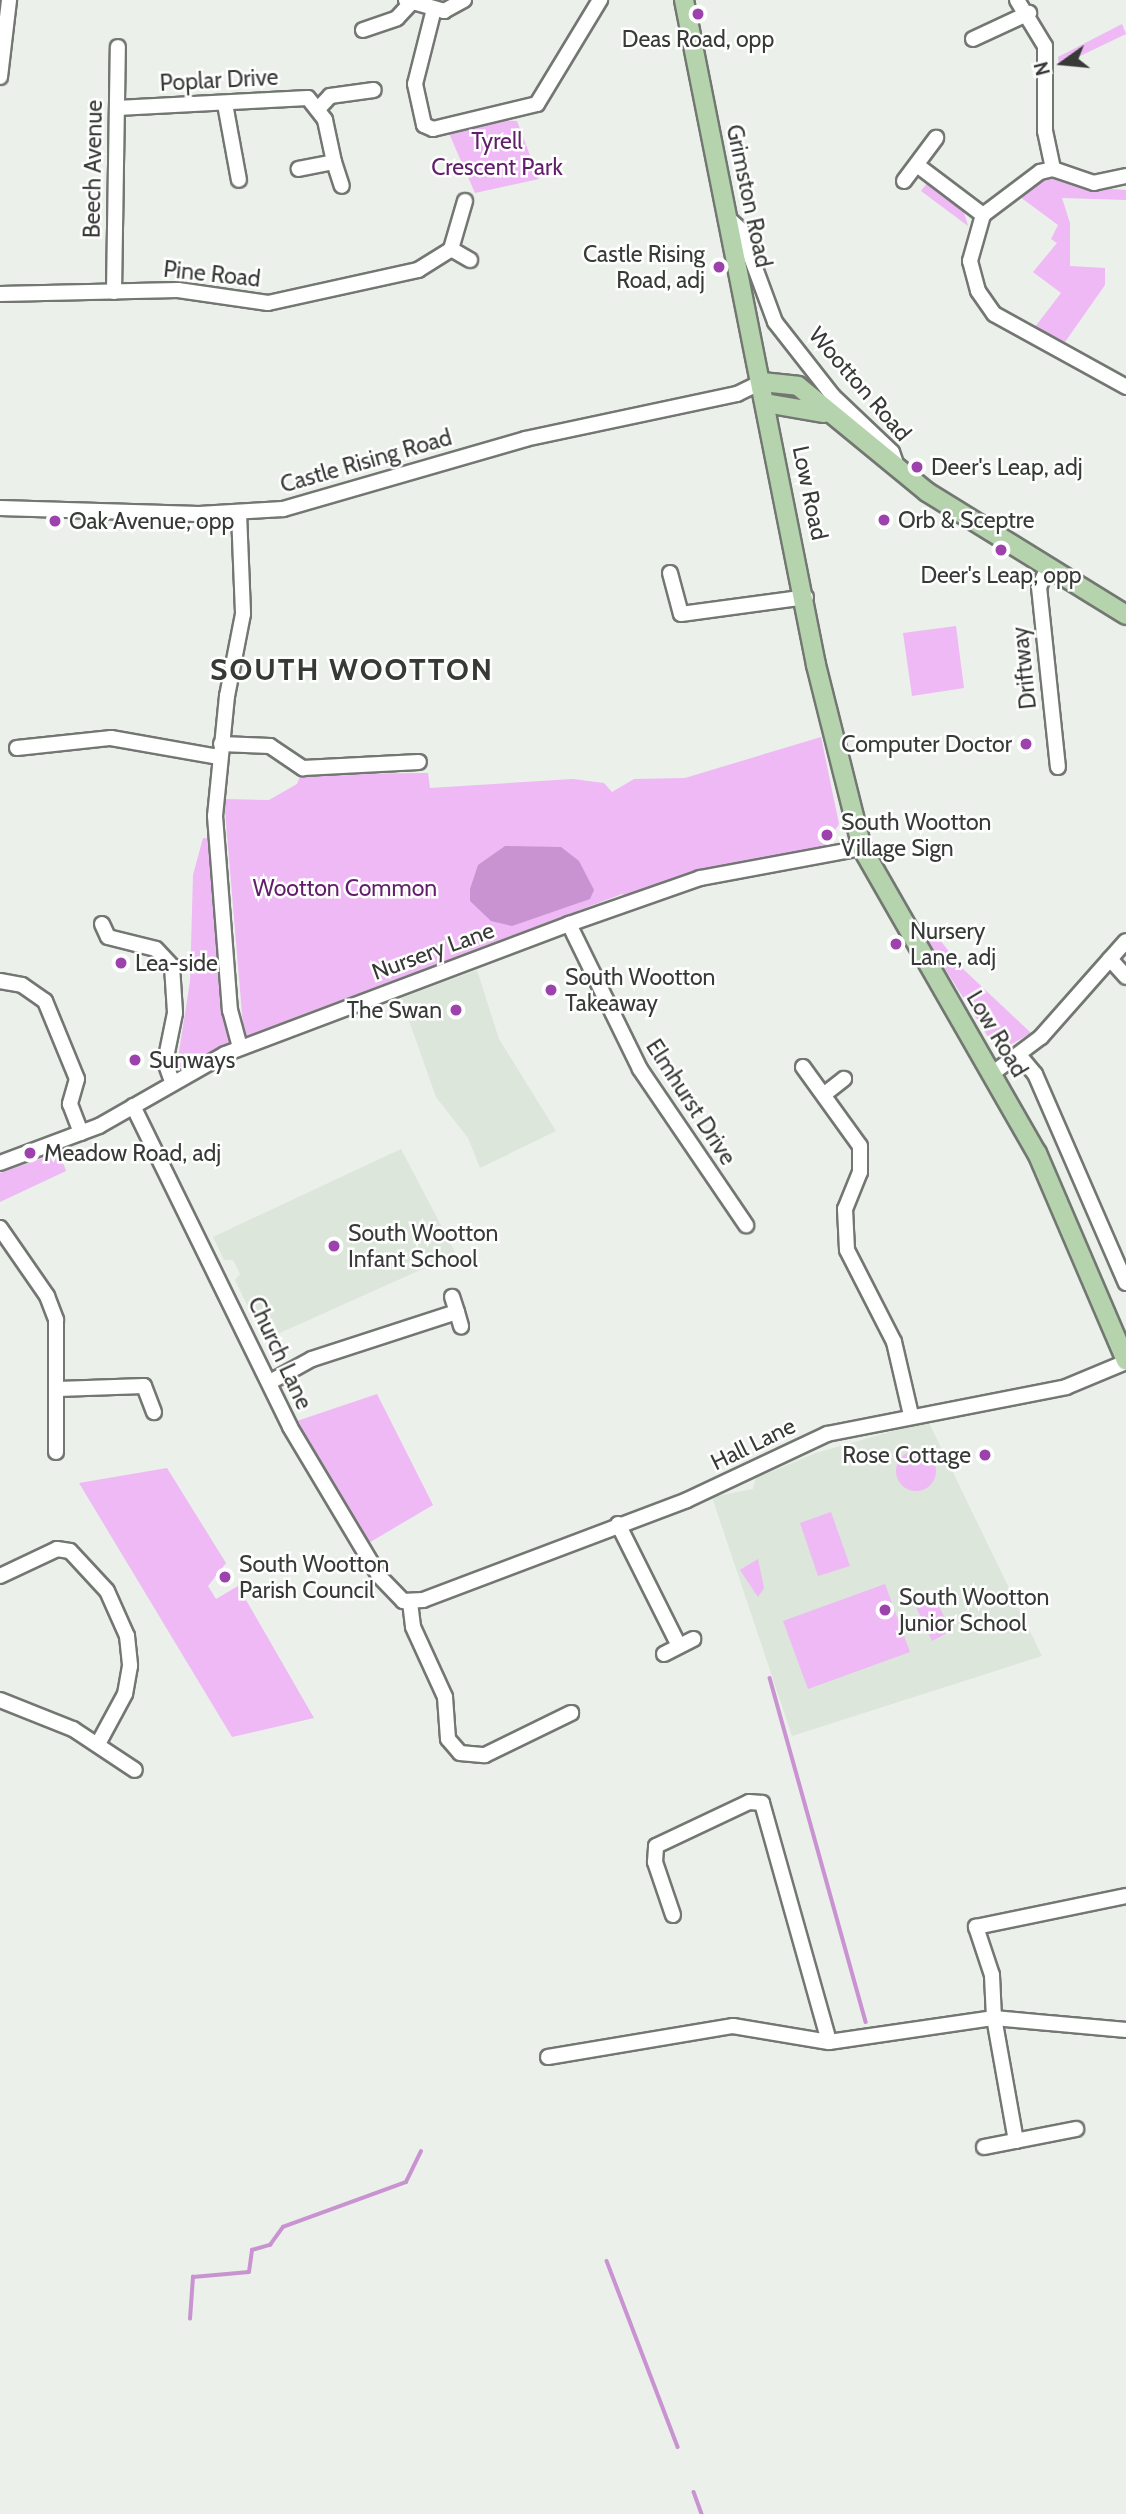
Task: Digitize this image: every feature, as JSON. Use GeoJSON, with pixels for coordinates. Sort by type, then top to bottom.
{"type":"FeatureCollection","features":[{"type":"Feature","properties":{"kind":"main road","name":"Grimston Road"},"geometry":{"type":"LineString","coordinates":[[684,0],[765,403]]}},
{"type":"Feature","properties":{"kind":"main road","name":"Wootton Road"},"geometry":{"type":"LineString","coordinates":[[762,382],[798,386],[824,413],[899,470],[1126,615]]}},
{"type":"Feature","properties":{"kind":"main road","name":"Wootton Road"},"geometry":{"type":"LineString","coordinates":[[765,403],[824,413]]}},
{"type":"Feature","properties":{"kind":"main road","name":"Low Road"},"geometry":{"type":"LineString","coordinates":[[765,403],[862,848],[1037,1153],[1126,1362]]}},
{"type":"Feature","properties":{"kind":"street"},"geometry":{"type":"LineString","coordinates":[[0,77],[9,0]]}},
{"type":"Feature","properties":{"kind":"street"},"geometry":{"type":"LineString","coordinates":[[363,30],[397,18],[408,2],[434,9],[464,0]]}},
{"type":"Feature","properties":{"kind":"street"},"geometry":{"type":"LineString","coordinates":[[434,9],[415,84],[425,125],[433,129],[537,104],[600,0]]}},
{"type":"Feature","properties":{"kind":"street"},"geometry":{"type":"LineString","coordinates":[[1017,0],[1029,13],[1048,64],[1046,116],[1054,169]]}},
{"type":"Feature","properties":{"kind":"street"},"geometry":{"type":"LineString","coordinates":[[973,39],[1029,13]]}},
{"type":"Feature","properties":{"kind":"street","name":"Beech Avenue"},"geometry":{"type":"LineString","coordinates":[[114,292],[118,47]]}},
{"type":"Feature","properties":{"kind":"street"},"geometry":{"type":"LineString","coordinates":[[342,186],[322,114],[330,96],[374,90]]}},
{"type":"Feature","properties":{"kind":"street","name":"Poplar Drive"},"geometry":{"type":"LineString","coordinates":[[117,108],[308,98],[322,114]]}},
{"type":"Feature","properties":{"kind":"street"},"geometry":{"type":"LineString","coordinates":[[225,104],[239,180]]}},
{"type":"Feature","properties":{"kind":"street"},"geometry":{"type":"LineString","coordinates":[[1046,116],[1062,117]]}},
{"type":"Feature","properties":{"kind":"street"},"geometry":{"type":"LineString","coordinates":[[904,181],[936,138]]}},
{"type":"Feature","properties":{"kind":"street"},"geometry":{"type":"LineString","coordinates":[[299,169],[334,162]]}},
{"type":"Feature","properties":{"kind":"street"},"geometry":{"type":"LineString","coordinates":[[917,165],[983,215]]}},
{"type":"Feature","properties":{"kind":"street"},"geometry":{"type":"LineString","coordinates":[[1126,176],[1085,182],[1054,169],[1027,180],[983,215],[970,261],[985,303],[1009,325],[1126,387]]}},
{"type":"Feature","properties":{"kind":"street"},"geometry":{"type":"LineString","coordinates":[[465,201],[451,249],[470,260]]}},
{"type":"Feature","properties":{"kind":"street","name":"Wootton Road"},"geometry":{"type":"LineString","coordinates":[[730,220],[741,230],[775,322],[833,396],[892,452],[899,470]]}},
{"type":"Feature","properties":{"kind":"street","name":"Pine Road"},"geometry":{"type":"LineString","coordinates":[[0,294],[178,290],[268,303],[418,270],[451,249]]}},
{"type":"Feature","properties":{"kind":"street","name":"Castle Rising Road"},"geometry":{"type":"LineString","coordinates":[[0,508],[239,513],[283,509],[525,439],[737,394],[762,382]]}},
{"type":"Feature","properties":{"kind":"street","name":"Castle Rising Road"},"geometry":{"type":"LineString","coordinates":[[737,394],[765,403]]}},
{"type":"Feature","properties":{"kind":"street"},"geometry":{"type":"LineString","coordinates":[[239,513],[243,614],[220,750],[216,840],[230,1010],[240,1048]]}},
{"type":"Feature","properties":{"kind":"street","name":"Driftway"},"geometry":{"type":"LineString","coordinates":[[1048,567],[1039,587],[1058,767]]}},
{"type":"Feature","properties":{"kind":"street"},"geometry":{"type":"LineString","coordinates":[[670,573],[681,614],[806,597]]}},
{"type":"Feature","properties":{"kind":"street"},"geometry":{"type":"LineString","coordinates":[[17,748],[111,738],[220,750],[270,746],[303,768],[419,762]]}},
{"type":"Feature","properties":{"kind":"street","name":"Nursery Lane"},"geometry":{"type":"LineString","coordinates":[[0,1163],[81,1133],[133,1106],[172,1081],[240,1048],[569,924],[700,878],[862,848]]}},
{"type":"Feature","properties":{"kind":"street"},"geometry":{"type":"LineString","coordinates":[[103,924],[108,937],[156,949],[172,966],[175,1013],[165,1062],[172,1081]]}},
{"type":"Feature","properties":{"kind":"street","name":"Elmhurst Drive"},"geometry":{"type":"LineString","coordinates":[[569,924],[640,1069],[746,1225]]}},
{"type":"Feature","properties":{"kind":"street"},"geometry":{"type":"LineString","coordinates":[[993,1073],[1019,1055],[1126,941]]}},
{"type":"Feature","properties":{"kind":"street"},"geometry":{"type":"LineString","coordinates":[[1110,959],[1126,977]]}},
{"type":"Feature","properties":{"kind":"street"},"geometry":{"type":"LineString","coordinates":[[0,981],[35,992],[49,1008],[77,1079],[70,1104],[81,1133]]}},
{"type":"Feature","properties":{"kind":"street"},"geometry":{"type":"LineString","coordinates":[[1019,1055],[1035,1074],[1058,1142],[1105,1233],[1126,1283]]}},
{"type":"Feature","properties":{"kind":"street"},"geometry":{"type":"LineString","coordinates":[[803,1067],[826,1093],[860,1146],[860,1172],[844,1221],[848,1258],[896,1347],[911,1415]]}},
{"type":"Feature","properties":{"kind":"street"},"geometry":{"type":"LineString","coordinates":[[826,1093],[844,1079]]}},
{"type":"Feature","properties":{"kind":"street","name":"Church Lane"},"geometry":{"type":"LineString","coordinates":[[133,1106],[270,1382],[379,1576],[397,1598],[410,1602]]}},
{"type":"Feature","properties":{"kind":"street"},"geometry":{"type":"LineString","coordinates":[[0,1228],[41,1286],[56,1320],[58,1390],[55,1452]]}},
{"type":"Feature","properties":{"kind":"street"},"geometry":{"type":"LineString","coordinates":[[270,1382],[312,1359],[459,1319],[452,1297]]}},
{"type":"Feature","properties":{"kind":"street","name":"Hall Lane"},"geometry":{"type":"LineString","coordinates":[[410,1602],[618,1524],[827,1434],[911,1415],[1066,1387],[1126,1362]]}},
{"type":"Feature","properties":{"kind":"street"},"geometry":{"type":"LineString","coordinates":[[58,1390],[149,1384],[154,1412]]}},
{"type":"Feature","properties":{"kind":"street"},"geometry":{"type":"LineString","coordinates":[[618,1524],[679,1646]]}},
{"type":"Feature","properties":{"kind":"street"},"geometry":{"type":"LineString","coordinates":[[0,1576],[57,1549],[70,1551],[107,1591],[127,1636],[130,1666],[125,1693],[98,1744]]}},
{"type":"Feature","properties":{"kind":"street"},"geometry":{"type":"LineString","coordinates":[[410,1602],[413,1627],[445,1697],[448,1740],[460,1753],[485,1755],[571,1713]]}},
{"type":"Feature","properties":{"kind":"street"},"geometry":{"type":"LineString","coordinates":[[664,1654],[693,1640]]}},
{"type":"Feature","properties":{"kind":"street"},"geometry":{"type":"LineString","coordinates":[[0,1700],[98,1744],[135,1770]]}},
{"type":"Feature","properties":{"kind":"street"},"geometry":{"type":"LineString","coordinates":[[673,1915],[655,1862],[656,1846],[749,1801],[762,1803],[829,2042]]}},
{"type":"Feature","properties":{"kind":"street"},"geometry":{"type":"LineString","coordinates":[[1016,2141],[994,2018],[992,1975],[975,1924],[1125,1900]]}},
{"type":"Feature","properties":{"kind":"street"},"geometry":{"type":"LineString","coordinates":[[548,2057],[733,2026],[829,2042],[994,2018],[1126,2030]]}},
{"type":"Feature","properties":{"kind":"street"},"geometry":{"type":"LineString","coordinates":[[984,2147],[1076,2129]]}},
{"type":"Feature","properties":{"kind":"shaded area"},"geometry":{"type":"Polygon","coordinates":[[[505,846],[561,847],[579,861],[594,890],[590,899],[512,926],[491,921],[470,901],[470,889],[478,865],[505,846]]]}},
{"type":"Feature","properties":{"kind":"shaded area"},"geometry":{"type":"Polygon","coordinates":[[[477,970],[499,1039],[556,1131],[480,1168],[468,1138],[436,1097],[401,998],[477,970]]]}},
{"type":"Feature","properties":{"kind":"shaded area","name":"South Wootton Infant School"},"geometry":{"type":"Polygon","coordinates":[[[401,1149],[456,1254],[264,1340],[235,1280],[240,1274],[233,1260],[224,1260],[213,1237],[401,1149]]]}},
{"type":"Feature","properties":{"kind":"shaded area","name":"South Wootton Junior School"},"geometry":{"type":"Polygon","coordinates":[[[928,1421],[1042,1656],[792,1736],[712,1497],[753,1489],[756,1478],[816,1453],[928,1421]]]}},
{"type":"Feature","properties":{"kind":"green space"},"geometry":{"type":"Polygon","coordinates":[[[1122,24],[1126,34],[1059,66],[1058,57],[1122,24]]]}},
{"type":"Feature","properties":{"kind":"green space","name":"Tyrell Crescent Park"},"geometry":{"type":"Polygon","coordinates":[[[488,120],[517,121],[539,179],[475,193],[448,131],[488,120]]]}},
{"type":"Feature","properties":{"kind":"green space"},"geometry":{"type":"Polygon","coordinates":[[[1046,175],[1082,187],[1126,190],[1126,200],[1062,198],[1070,223],[1070,266],[1105,268],[1105,285],[1065,342],[1035,327],[1061,293],[1033,272],[1057,243],[1051,239],[1058,225],[1016,194],[1046,175]]]}},
{"type":"Feature","properties":{"kind":"green space"},"geometry":{"type":"Polygon","coordinates":[[[927,183],[963,209],[968,226],[921,191],[927,183]]]}},
{"type":"Feature","properties":{"kind":"green space"},"geometry":{"type":"Polygon","coordinates":[[[956,626],[964,688],[912,696],[903,633],[956,626]]]}},
{"type":"Feature","properties":{"kind":"green space","name":"Wootton Common"},"geometry":{"type":"Polygon","coordinates":[[[821,737],[839,824],[824,847],[634,899],[622,894],[244,1037],[224,799],[269,800],[297,784],[301,774],[428,773],[430,788],[573,779],[604,783],[612,792],[634,779],[685,778],[821,737]]]}},
{"type":"Feature","properties":{"kind":"green space"},"geometry":{"type":"Polygon","coordinates":[[[203,838],[212,839],[231,1043],[186,1071],[177,1065],[190,981],[193,875],[203,838]]]}},
{"type":"Feature","properties":{"kind":"green space"},"geometry":{"type":"Polygon","coordinates":[[[929,926],[962,968],[1031,1033],[1010,1045],[990,1040],[921,931],[929,926]]]}},
{"type":"Feature","properties":{"kind":"green space"},"geometry":{"type":"Polygon","coordinates":[[[74,1147],[61,1157],[66,1171],[0,1202],[0,1173],[74,1147]]]}},
{"type":"Feature","properties":{"kind":"green space"},"geometry":{"type":"Polygon","coordinates":[[[377,1394],[433,1505],[367,1544],[294,1422],[377,1394]]]}},
{"type":"Feature","properties":{"kind":"green space"},"geometry":{"type":"Polygon","coordinates":[[[916,1451],[924,1452],[930,1457],[935,1463],[935,1479],[930,1485],[924,1490],[916,1491],[908,1490],[902,1485],[897,1479],[896,1471],[897,1463],[902,1457],[908,1452],[916,1451]]]}},
{"type":"Feature","properties":{"kind":"green space"},"geometry":{"type":"Polygon","coordinates":[[[167,1468],[226,1563],[208,1586],[216,1599],[238,1586],[314,1718],[232,1737],[79,1483],[167,1468]]]}},
{"type":"Feature","properties":{"kind":"green space"},"geometry":{"type":"Polygon","coordinates":[[[831,1512],[850,1566],[818,1576],[800,1523],[831,1512]]]}},
{"type":"Feature","properties":{"kind":"green space"},"geometry":{"type":"Polygon","coordinates":[[[758,1559],[764,1588],[758,1597],[740,1570],[758,1559]]]}},
{"type":"Feature","properties":{"kind":"green space"},"geometry":{"type":"Polygon","coordinates":[[[885,1584],[910,1652],[808,1689],[783,1621],[885,1584]]]}},
{"type":"Feature","properties":{"kind":"green space"},"geometry":{"type":"Polygon","coordinates":[[[935,1598],[951,1631],[932,1641],[916,1607],[935,1598]]]}},
{"type":"Feature","properties":{"kind":"waterway"},"geometry":{"type":"LineString","coordinates":[[770,1678],[866,2022]]}},
{"type":"Feature","properties":{"kind":"waterway"},"geometry":{"type":"LineString","coordinates":[[190,2319],[193,2277],[249,2272],[252,2250],[270,2245],[283,2227],[406,2182],[421,2151]]}},
{"type":"Feature","properties":{"kind":"waterway"},"geometry":{"type":"LineString","coordinates":[[607,2261],[678,2447]]}},
{"type":"Feature","properties":{"kind":"waterway"},"geometry":{"type":"LineString","coordinates":[[694,2492],[702,2514]]}},
{"type":"Feature","properties":{"kind":"place","name":"Deas Road, opp"},"geometry":{"type":"Point","coordinates":[698,14]}},
{"type":"Feature","properties":{"kind":"place","name":"Castle Rising Road, adj"},"geometry":{"type":"Point","coordinates":[719,267]}},
{"type":"Feature","properties":{"kind":"place","name":"Deer's Leap, adj"},"geometry":{"type":"Point","coordinates":[917,467]}},
{"type":"Feature","properties":{"kind":"place","name":"Orb & Sceptre"},"geometry":{"type":"Point","coordinates":[884,520]}},
{"type":"Feature","properties":{"kind":"place","name":"Oak Avenue, opp"},"geometry":{"type":"Point","coordinates":[55,521]}},
{"type":"Feature","properties":{"kind":"place","name":"Deer's Leap, opp"},"geometry":{"type":"Point","coordinates":[1001,550]}},
{"type":"Feature","properties":{"kind":"place","name":"Computer Doctor"},"geometry":{"type":"Point","coordinates":[1026,744]}},
{"type":"Feature","properties":{"kind":"place","name":"South Wootton Village Sign"},"geometry":{"type":"Point","coordinates":[827,835]}},
{"type":"Feature","properties":{"kind":"place","name":"Nursery Lane, adj"},"geometry":{"type":"Point","coordinates":[896,944]}},
{"type":"Feature","properties":{"kind":"place","name":"Lea-side"},"geometry":{"type":"Point","coordinates":[121,963]}},
{"type":"Feature","properties":{"kind":"place","name":"South Wootton Takeaway"},"geometry":{"type":"Point","coordinates":[551,990]}},
{"type":"Feature","properties":{"kind":"place","name":"The Swan"},"geometry":{"type":"Point","coordinates":[456,1010]}},
{"type":"Feature","properties":{"kind":"place","name":"Sunways"},"geometry":{"type":"Point","coordinates":[135,1060]}},
{"type":"Feature","properties":{"kind":"place","name":"Meadow Road, adj"},"geometry":{"type":"Point","coordinates":[30,1153]}},
{"type":"Feature","properties":{"kind":"place","name":"South Wootton Infant School"},"geometry":{"type":"Point","coordinates":[334,1246]}},
{"type":"Feature","properties":{"kind":"place","name":"Rose Cottage"},"geometry":{"type":"Point","coordinates":[985,1455]}},
{"type":"Feature","properties":{"kind":"place","name":"South Wootton Parish Council"},"geometry":{"type":"Point","coordinates":[225,1577]}},
{"type":"Feature","properties":{"kind":"place","name":"South Wootton Junior School"},"geometry":{"type":"Point","coordinates":[885,1610]}},
{"type":"Feature","properties":{"kind":"district","name":"SOUTH WOOTTON"},"geometry":{"type":"Point","coordinates":[352,670]}}]}
